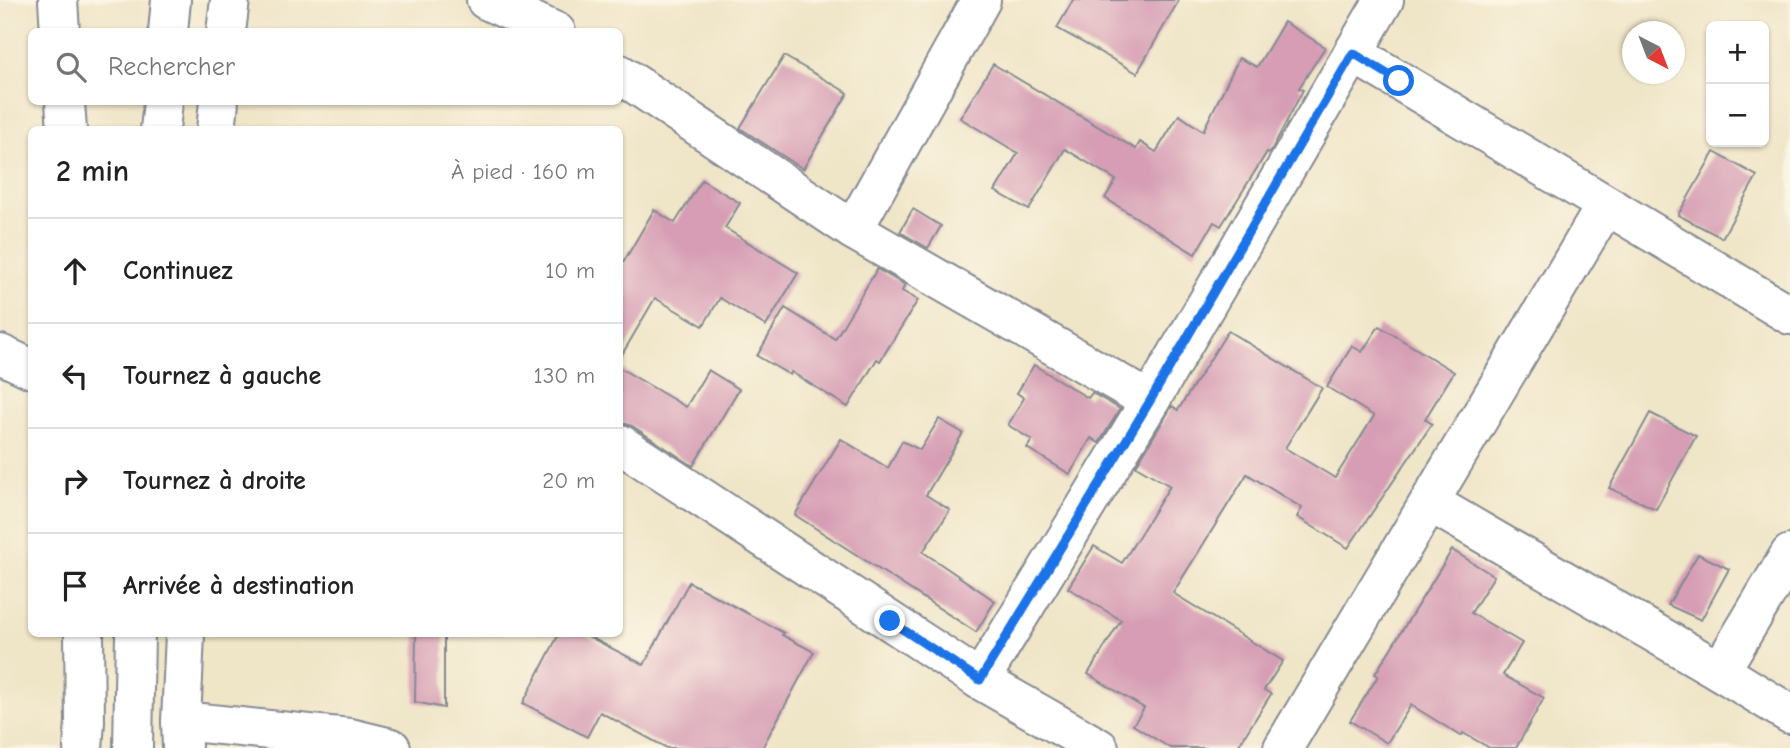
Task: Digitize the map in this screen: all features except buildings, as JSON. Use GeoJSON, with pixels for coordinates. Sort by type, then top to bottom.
{"type":"FeatureCollection","features":[{"type":"Feature","properties":{"kind":"street"},"geometry":{"type":"LineString","coordinates":[[58,0],[60,28]]}},
{"type":"Feature","properties":{"kind":"street"},"geometry":{"type":"LineString","coordinates":[[168,28],[171,0]]}},
{"type":"Feature","properties":{"kind":"street"},"geometry":{"type":"LineString","coordinates":[[226,28],[230,0]]}},
{"type":"Feature","properties":{"kind":"street"},"geometry":{"type":"LineString","coordinates":[[486,0],[547,28]]}},
{"type":"Feature","properties":{"kind":"street"},"geometry":{"type":"LineString","coordinates":[[853,230],[981,0]]}},
{"type":"Feature","properties":{"kind":"street"},"geometry":{"type":"LineString","coordinates":[[980,680],[1150,401],[1384,0]]}},
{"type":"Feature","properties":{"kind":"street"},"geometry":{"type":"LineString","coordinates":[[1353,53],[1790,315]]}},
{"type":"Feature","properties":{"kind":"street"},"geometry":{"type":"LineString","coordinates":[[623,76],[853,230],[1150,401]]}},
{"type":"Feature","properties":{"kind":"street"},"geometry":{"type":"LineString","coordinates":[[65,105],[67,126]]}},
{"type":"Feature","properties":{"kind":"street"},"geometry":{"type":"LineString","coordinates":[[160,126],[163,105]]}},
{"type":"Feature","properties":{"kind":"street"},"geometry":{"type":"LineString","coordinates":[[216,126],[219,105]]}},
{"type":"Feature","properties":{"kind":"street"},"geometry":{"type":"LineString","coordinates":[[1283,748],[1606,205]]}},
{"type":"Feature","properties":{"kind":"street"},"geometry":{"type":"LineString","coordinates":[[0,354],[28,367]]}},
{"type":"Feature","properties":{"kind":"street"},"geometry":{"type":"LineString","coordinates":[[623,446],[980,680],[1099,748]]}},
{"type":"Feature","properties":{"kind":"street"},"geometry":{"type":"LineString","coordinates":[[1430,503],[1790,714]]}},
{"type":"Feature","properties":{"kind":"street"},"geometry":{"type":"LineString","coordinates":[[1720,671],[1790,554]]}},
{"type":"Feature","properties":{"kind":"street"},"geometry":{"type":"LineString","coordinates":[[83,637],[84,735],[132,736],[135,637]]}},
{"type":"Feature","properties":{"kind":"street"},"geometry":{"type":"LineString","coordinates":[[186,637],[182,735],[350,738],[391,748]]}},
{"type":"Feature","properties":{"kind":"route"},"geometry":{"type":"LineString","coordinates":[[890,621],[980,680],[1150,401],[1353,53],[1399,81]]}}]}
